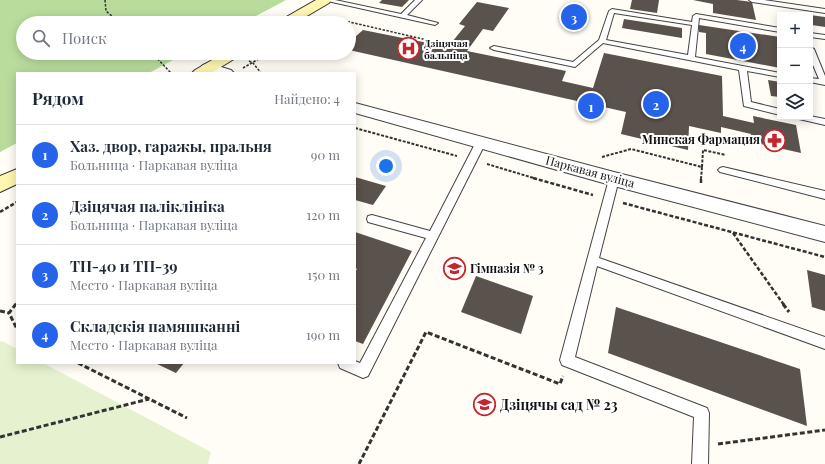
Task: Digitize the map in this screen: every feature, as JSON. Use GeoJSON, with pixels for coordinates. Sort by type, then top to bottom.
{"type":"FeatureCollection","features":[{"type":"Feature","properties":{"kind":"main road"},"geometry":{"type":"LineString","coordinates":[[298,16],[326,0]]}},
{"type":"Feature","properties":{"kind":"main road"},"geometry":{"type":"LineString","coordinates":[[204,70],[222,60]]}},
{"type":"Feature","properties":{"kind":"main road"},"geometry":{"type":"LineString","coordinates":[[0,185],[16,177]]}},
{"type":"Feature","properties":{"kind":"street"},"geometry":{"type":"LineString","coordinates":[[204,70],[219,72]]}},
{"type":"Feature","properties":{"kind":"street","name":"Паркавая вуліца"},"geometry":{"type":"LineString","coordinates":[[356,108],[614,179],[825,234]]}},
{"type":"Feature","properties":{"kind":"lane"},"geometry":{"type":"LineString","coordinates":[[326,0],[435,23]]}},
{"type":"Feature","properties":{"kind":"lane"},"geometry":{"type":"LineString","coordinates":[[402,16],[419,0]]}},
{"type":"Feature","properties":{"kind":"lane"},"geometry":{"type":"LineString","coordinates":[[752,0],[778,2],[825,11]]}},
{"type":"Feature","properties":{"kind":"lane"},"geometry":{"type":"LineString","coordinates":[[796,6],[797,12]]}},
{"type":"Feature","properties":{"kind":"lane"},"geometry":{"type":"LineString","coordinates":[[494,48],[575,65],[602,40],[612,11],[695,24]]}},
{"type":"Feature","properties":{"kind":"lane"},"geometry":{"type":"LineString","coordinates":[[691,58],[696,16],[777,30]]}},
{"type":"Feature","properties":{"kind":"lane"},"geometry":{"type":"LineString","coordinates":[[813,35],[825,37]]}},
{"type":"Feature","properties":{"kind":"lane"},"geometry":{"type":"LineString","coordinates":[[602,40],[777,74]]}},
{"type":"Feature","properties":{"kind":"lane"},"geometry":{"type":"LineString","coordinates":[[813,56],[825,84]]}},
{"type":"Feature","properties":{"kind":"lane"},"geometry":{"type":"LineString","coordinates":[[743,68],[747,104],[777,111]]}},
{"type":"Feature","properties":{"kind":"lane"},"geometry":{"type":"LineString","coordinates":[[813,81],[825,84]]}},
{"type":"Feature","properties":{"kind":"lane"},"geometry":{"type":"LineString","coordinates":[[813,119],[825,122]]}},
{"type":"Feature","properties":{"kind":"lane"},"geometry":{"type":"LineString","coordinates":[[347,364],[363,371],[481,142]]}},
{"type":"Feature","properties":{"kind":"lane"},"geometry":{"type":"LineString","coordinates":[[723,170],[825,195]]}},
{"type":"Feature","properties":{"kind":"lane"},"geometry":{"type":"LineString","coordinates":[[614,179],[567,360],[702,413],[700,464]]}},
{"type":"Feature","properties":{"kind":"lane"},"geometry":{"type":"LineString","coordinates":[[372,219],[433,236]]}},
{"type":"Feature","properties":{"kind":"lane"},"geometry":{"type":"LineString","coordinates":[[593,260],[825,343]]}},
{"type":"Feature","properties":{"kind":"path"},"geometry":{"type":"LineString","coordinates":[[105,0],[106,11],[112,16]]}},
{"type":"Feature","properties":{"kind":"path"},"geometry":{"type":"LineString","coordinates":[[356,24],[426,40]]}},
{"type":"Feature","properties":{"kind":"path"},"geometry":{"type":"LineString","coordinates":[[159,60],[170,72]]}},
{"type":"Feature","properties":{"kind":"path"},"geometry":{"type":"LineString","coordinates":[[258,60],[253,63],[260,72]]}},
{"type":"Feature","properties":{"kind":"path"},"geometry":{"type":"LineString","coordinates":[[356,128],[609,199],[825,256]]}},
{"type":"Feature","properties":{"kind":"path"},"geometry":{"type":"LineString","coordinates":[[602,158],[631,149],[702,167],[700,186]]}},
{"type":"Feature","properties":{"kind":"path"},"geometry":{"type":"LineString","coordinates":[[0,212],[16,203]]}},
{"type":"Feature","properties":{"kind":"path"},"geometry":{"type":"LineString","coordinates":[[733,232],[806,336]]}},
{"type":"Feature","properties":{"kind":"path"},"geometry":{"type":"LineString","coordinates":[[9,313],[16,304]]}},
{"type":"Feature","properties":{"kind":"path"},"geometry":{"type":"LineString","coordinates":[[0,311],[9,313]]}},
{"type":"Feature","properties":{"kind":"path"},"geometry":{"type":"LineString","coordinates":[[9,313],[16,327]]}},
{"type":"Feature","properties":{"kind":"path"},"geometry":{"type":"LineString","coordinates":[[359,464],[426,332],[560,384],[567,360]]}},
{"type":"Feature","properties":{"kind":"path"},"geometry":{"type":"LineString","coordinates":[[80,364],[187,418]]}},
{"type":"Feature","properties":{"kind":"path"},"geometry":{"type":"LineString","coordinates":[[0,437],[149,399]]}},
{"type":"Feature","properties":{"kind":"path"},"geometry":{"type":"LineString","coordinates":[[700,446],[825,430]]}},
{"type":"Feature","properties":{"kind":"green space"},"geometry":{"type":"Polygon","coordinates":[[[0,0],[286,0],[256,16],[16,16],[16,60],[173,60],[151,72],[16,72],[16,144],[0,152],[0,0]]]}},
{"type":"Feature","properties":{"kind":"green space"},"geometry":{"type":"Polygon","coordinates":[[[2,341],[16,348],[16,364],[45,364],[211,452],[208,464],[0,464],[0,342],[2,341]]]}},
{"type":"Feature","properties":{"kind":"building"},"geometry":{"type":"Polygon","coordinates":[[[382,0],[409,0],[402,7],[379,3],[382,0]]]}},
{"type":"Feature","properties":{"kind":"building"},"geometry":{"type":"Polygon","coordinates":[[[632,0],[659,0],[657,13],[630,9],[632,0]]]}},
{"type":"Feature","properties":{"kind":"building"},"geometry":{"type":"Polygon","coordinates":[[[693,0],[737,0],[752,2],[756,20],[713,13],[713,4],[693,0]]]}},
{"type":"Feature","properties":{"kind":"building"},"geometry":{"type":"Polygon","coordinates":[[[477,2],[509,8],[493,31],[483,29],[467,51],[566,71],[562,81],[593,88],[604,53],[722,76],[723,116],[754,123],[753,116],[796,125],[801,153],[752,142],[751,134],[721,127],[721,133],[689,126],[688,150],[621,134],[626,112],[356,52],[356,36],[363,30],[448,47],[465,26],[459,24],[477,2]]]}},
{"type":"Feature","properties":{"kind":"building"},"geometry":{"type":"Polygon","coordinates":[[[562,11],[589,16],[586,24],[559,19],[562,11]]]}},
{"type":"Feature","properties":{"kind":"building"},"geometry":{"type":"Polygon","coordinates":[[[813,15],[825,17],[825,27],[813,25],[813,15]]]}},
{"type":"Feature","properties":{"kind":"building"},"geometry":{"type":"Polygon","coordinates":[[[624,19],[682,28],[682,38],[622,28],[624,19]]]}},
{"type":"Feature","properties":{"kind":"building"},"geometry":{"type":"Polygon","coordinates":[[[699,25],[777,37],[777,67],[706,54],[706,33],[699,32],[699,25]]]}},
{"type":"Feature","properties":{"kind":"building"},"geometry":{"type":"Polygon","coordinates":[[[768,80],[777,82],[777,97],[771,96],[768,80]]]}},
{"type":"Feature","properties":{"kind":"building"},"geometry":{"type":"Polygon","coordinates":[[[356,177],[386,186],[373,205],[356,200],[356,177]]]}},
{"type":"Feature","properties":{"kind":"building"},"geometry":{"type":"Polygon","coordinates":[[[356,232],[412,251],[363,344],[356,341],[356,232]]]}},
{"type":"Feature","properties":{"kind":"building"},"geometry":{"type":"Polygon","coordinates":[[[807,270],[825,275],[825,311],[812,307],[807,270]]]}},
{"type":"Feature","properties":{"kind":"building"},"geometry":{"type":"Polygon","coordinates":[[[476,276],[533,296],[521,334],[461,312],[476,276]]]}},
{"type":"Feature","properties":{"kind":"building"},"geometry":{"type":"Polygon","coordinates":[[[616,307],[800,369],[807,426],[608,353],[616,307]]]}},
{"type":"Feature","properties":{"kind":"building"},"geometry":{"type":"Polygon","coordinates":[[[157,364],[183,364],[176,373],[157,364]]]}},
{"type":"Feature","properties":{"kind":"place","name":"ТП-40 и ТП-39"},"geometry":{"type":"Point","coordinates":[574,17]}},
{"type":"Feature","properties":{"kind":"place","name":"Складскія памяшканні"},"geometry":{"type":"Point","coordinates":[743,46]}},
{"type":"Feature","properties":{"kind":"place","name":"Дзіцячая бальніца"},"geometry":{"type":"Point","coordinates":[409,49]}},
{"type":"Feature","properties":{"kind":"place","name":"Дзіцячая паліклініка"},"geometry":{"type":"Point","coordinates":[656,104]}},
{"type":"Feature","properties":{"kind":"place","name":"Хаз. двор, гаражы, пральня"},"geometry":{"type":"Point","coordinates":[591,106]}},
{"type":"Feature","properties":{"kind":"place","name":"Минская Фармация"},"geometry":{"type":"Point","coordinates":[775,140]}},
{"type":"Feature","properties":{"kind":"place","name":"Гімназія № 3"},"geometry":{"type":"Point","coordinates":[454,269]}},
{"type":"Feature","properties":{"kind":"place","name":"Дзіцячы сад № 23"},"geometry":{"type":"Point","coordinates":[484,405]}}]}
